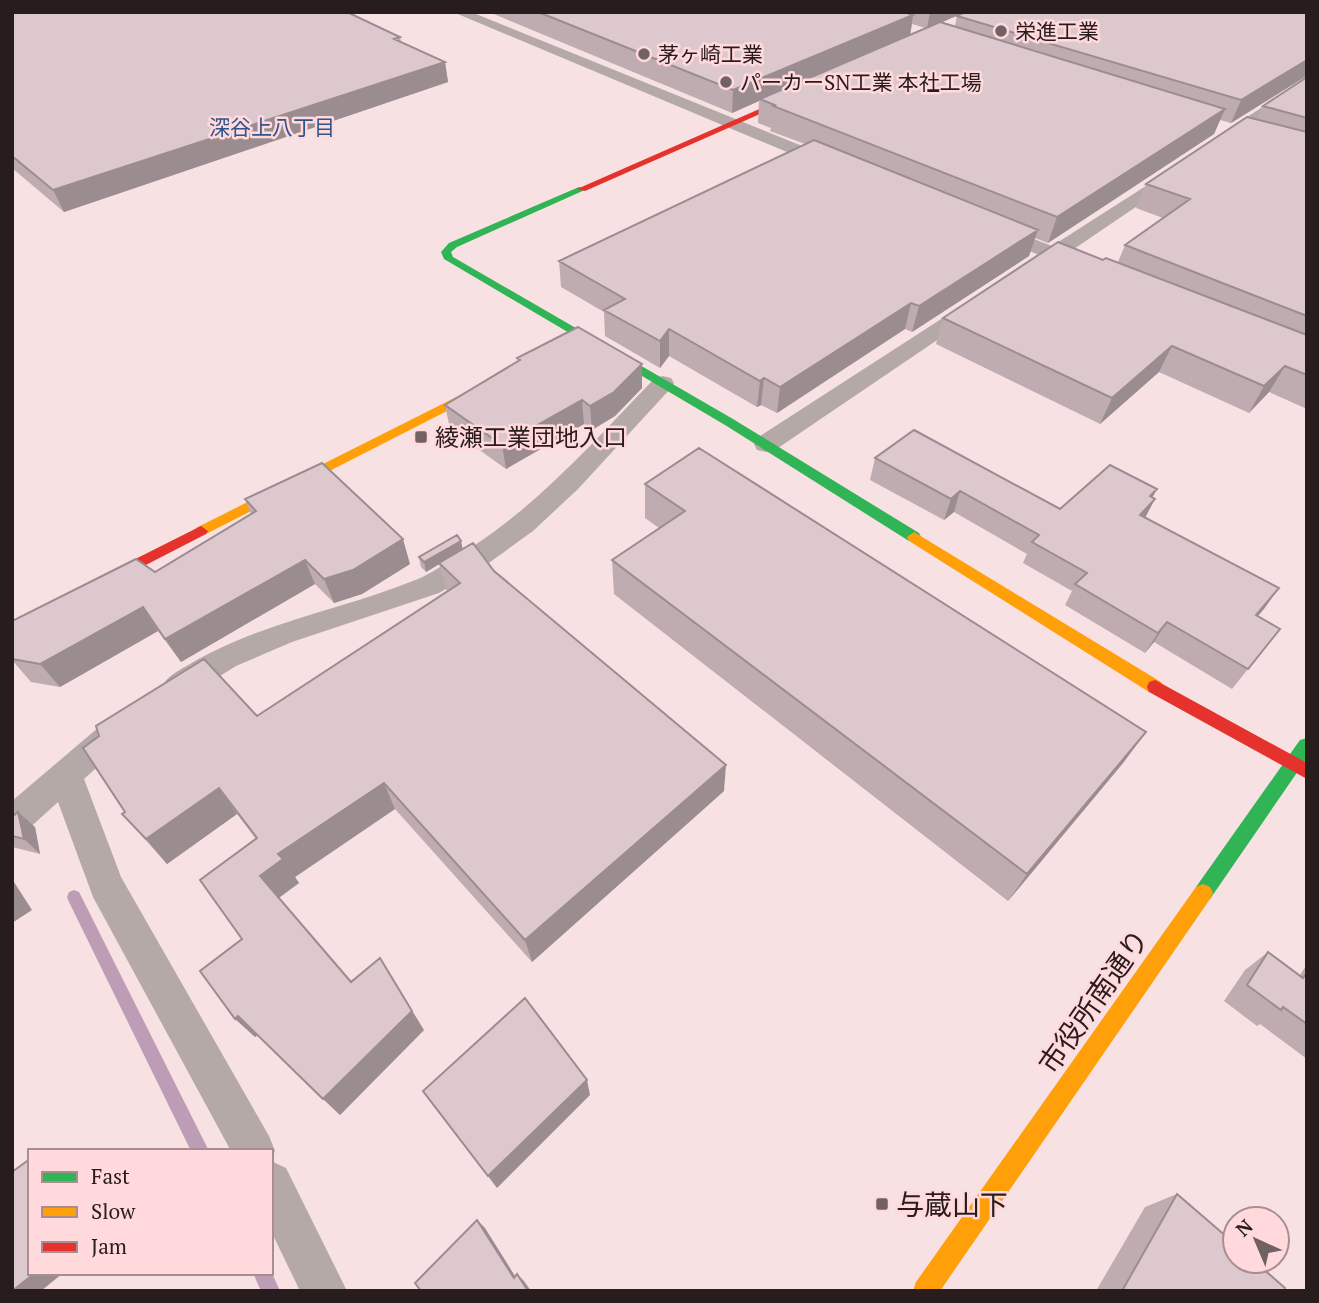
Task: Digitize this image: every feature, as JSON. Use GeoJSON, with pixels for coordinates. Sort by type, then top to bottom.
{"type":"FeatureCollection","features":[{"type":"Feature","properties":{"kind":"street"},"geometry":{"type":"LineString","coordinates":[[458,12],[847,170]]}},
{"type":"Feature","properties":{"kind":"street"},"geometry":{"type":"LineString","coordinates":[[1019,276],[1307,82]]}},
{"type":"Feature","properties":{"kind":"street"},"geometry":{"type":"LineString","coordinates":[[818,86],[453,245],[446,252],[449,260],[576,339],[663,383],[766,444],[1171,696],[1307,772]]}},
{"type":"Feature","properties":{"kind":"street"},"geometry":{"type":"LineString","coordinates":[[1212,125],[1260,138]]}},
{"type":"Feature","properties":{"kind":"street"},"geometry":{"type":"LineString","coordinates":[[976,222],[1091,270]]}},
{"type":"Feature","properties":{"kind":"street"},"geometry":{"type":"LineString","coordinates":[[766,444],[985,299]]}},
{"type":"Feature","properties":{"kind":"street"},"geometry":{"type":"LineString","coordinates":[[12,628],[499,379]]}},
{"type":"Feature","properties":{"kind":"street"},"geometry":{"type":"LineString","coordinates":[[12,822],[147,705],[225,658],[282,634],[429,586],[476,558],[524,525],[663,383]]}},
{"type":"Feature","properties":{"kind":"street","name":"市役所南通り"},"geometry":{"type":"LineString","coordinates":[[925,1291],[1307,743]]}},
{"type":"Feature","properties":{"kind":"street"},"geometry":{"type":"LineString","coordinates":[[65,774],[106,885],[253,1149]]}},
{"type":"Feature","properties":{"kind":"street"},"geometry":{"type":"LineString","coordinates":[[273,1187],[324,1291]]}},
{"type":"Feature","properties":{"kind":"building"},"geometry":{"type":"Polygon","coordinates":[[[12,12],[347,12],[400,37],[394,39],[445,62],[53,190],[12,156],[12,12]]]}},
{"type":"Feature","properties":{"kind":"building"},"geometry":{"type":"Polygon","coordinates":[[[538,12],[904,12],[913,15],[733,90],[538,12]]]}},
{"type":"Feature","properties":{"kind":"building"},"geometry":{"type":"Polygon","coordinates":[[[965,12],[1307,12],[1307,60],[1241,100],[957,16],[965,12]]]}},
{"type":"Feature","properties":{"kind":"building"},"geometry":{"type":"Polygon","coordinates":[[[940,22],[1225,109],[1057,217],[760,99],[940,22]]]}},
{"type":"Feature","properties":{"kind":"building"},"geometry":{"type":"Polygon","coordinates":[[[1307,77],[1307,118],[1263,106],[1307,77]]]}},
{"type":"Feature","properties":{"kind":"building"},"geometry":{"type":"Polygon","coordinates":[[[1247,117],[1307,132],[1307,316],[1125,245],[1190,199],[1146,184],[1247,117]]]}},
{"type":"Feature","properties":{"kind":"building"},"geometry":{"type":"Polygon","coordinates":[[[814,140],[1038,230],[919,306],[911,303],[780,387],[764,378],[760,381],[669,329],[660,341],[604,310],[625,299],[559,261],[814,140]]]}},
{"type":"Feature","properties":{"kind":"building"},"geometry":{"type":"Polygon","coordinates":[[[1058,242],[1307,335],[1307,375],[1285,366],[1264,386],[1172,346],[1112,398],[943,318],[1058,242]]]}},
{"type":"Feature","properties":{"kind":"building"},"geometry":{"type":"Polygon","coordinates":[[[578,327],[642,364],[614,392],[590,406],[582,400],[502,445],[445,405],[520,360],[517,358],[578,327]]]}},
{"type":"Feature","properties":{"kind":"building"},"geometry":{"type":"Polygon","coordinates":[[[914,430],[1060,509],[1110,465],[1157,489],[1150,496],[1155,499],[1140,515],[1279,588],[1256,615],[1280,629],[1248,669],[1167,622],[1158,633],[1075,584],[1087,573],[1032,542],[1039,535],[960,491],[951,499],[875,458],[914,430]]]}},
{"type":"Feature","properties":{"kind":"building"},"geometry":{"type":"Polygon","coordinates":[[[699,448],[1146,732],[1027,874],[612,560],[685,511],[645,484],[699,448]]]}},
{"type":"Feature","properties":{"kind":"building"},"geometry":{"type":"Polygon","coordinates":[[[322,463],[403,539],[353,570],[324,579],[305,560],[165,639],[143,607],[40,664],[12,659],[12,621],[136,559],[155,572],[256,511],[245,499],[322,463]]]}},
{"type":"Feature","properties":{"kind":"building"},"geometry":{"type":"Polygon","coordinates":[[[457,535],[461,541],[424,562],[419,557],[457,535]]]}},
{"type":"Feature","properties":{"kind":"building"},"geometry":{"type":"Polygon","coordinates":[[[473,543],[494,571],[726,765],[525,940],[384,783],[278,854],[283,859],[260,876],[351,982],[380,958],[412,1011],[323,1099],[238,1016],[235,1019],[200,971],[242,939],[200,880],[257,838],[219,788],[146,839],[122,814],[125,812],[83,748],[99,736],[96,726],[204,659],[257,716],[460,583],[439,563],[473,543]]]}},
{"type":"Feature","properties":{"kind":"building"},"geometry":{"type":"Polygon","coordinates":[[[18,812],[24,839],[12,836],[12,817],[18,812]]]}},
{"type":"Feature","properties":{"kind":"building"},"geometry":{"type":"Polygon","coordinates":[[[1268,952],[1303,978],[1307,974],[1307,1024],[1283,1007],[1281,1010],[1247,985],[1268,952]]]}},
{"type":"Feature","properties":{"kind":"building"},"geometry":{"type":"Polygon","coordinates":[[[525,998],[587,1080],[488,1176],[423,1091],[525,998]]]}},
{"type":"Feature","properties":{"kind":"building"},"geometry":{"type":"Polygon","coordinates":[[[28,1160],[28,1275],[32,1275],[12,1291],[12,1172],[28,1160]]]}},
{"type":"Feature","properties":{"kind":"building"},"geometry":{"type":"Polygon","coordinates":[[[1177,1194],[1221,1232],[1221,1275],[1270,1275],[1285,1288],[1284,1291],[1122,1291],[1177,1194]]]}},
{"type":"Feature","properties":{"kind":"building"},"geometry":{"type":"Polygon","coordinates":[[[477,1220],[514,1278],[517,1274],[528,1291],[421,1291],[415,1283],[477,1220]]]}},
{"type":"Feature","properties":{"kind":"waterway"},"geometry":{"type":"LineString","coordinates":[[74,897],[199,1149]]}},
{"type":"Feature","properties":{"kind":"waterway"},"geometry":{"type":"LineString","coordinates":[[263,1275],[271,1291]]}},
{"type":"Feature","properties":{"kind":"traffic: fast"},"geometry":{"type":"LineString","coordinates":[[582,189],[453,245],[446,252],[449,259],[729,422],[914,537]]}},
{"type":"Feature","properties":{"kind":"traffic: fast"},"geometry":{"type":"LineString","coordinates":[[1203,893],[1306,745]]}},
{"type":"Feature","properties":{"kind":"traffic: slow"},"geometry":{"type":"LineString","coordinates":[[201,531],[490,384]]}},
{"type":"Feature","properties":{"kind":"traffic: slow"},"geometry":{"type":"LineString","coordinates":[[914,537],[1155,687]]}},
{"type":"Feature","properties":{"kind":"traffic: slow"},"geometry":{"type":"LineString","coordinates":[[925,1291],[1203,893]]}},
{"type":"Feature","properties":{"kind":"traffic: jam"},"geometry":{"type":"LineString","coordinates":[[582,189],[806,92]]}},
{"type":"Feature","properties":{"kind":"traffic: jam"},"geometry":{"type":"LineString","coordinates":[[12,628],[201,531]]}},
{"type":"Feature","properties":{"kind":"traffic: jam"},"geometry":{"type":"LineString","coordinates":[[1155,687],[1307,772]]}},
{"type":"Feature","properties":{"kind":"place","name":"栄進工業"},"geometry":{"type":"Point","coordinates":[1001,31]}},
{"type":"Feature","properties":{"kind":"place","name":"茅ヶ崎工業"},"geometry":{"type":"Point","coordinates":[644,54]}},
{"type":"Feature","properties":{"kind":"place","name":"パーカーSN工業 本社工場"},"geometry":{"type":"Point","coordinates":[726,82]}},
{"type":"Feature","properties":{"kind":"place","name":"綾瀬工業団地入口"},"geometry":{"type":"Point","coordinates":[421,437]}},
{"type":"Feature","properties":{"kind":"place","name":"与蔵山下"},"geometry":{"type":"Point","coordinates":[882,1204]}},
{"type":"Feature","properties":{"kind":"district","name":"深谷上八丁目"},"geometry":{"type":"Point","coordinates":[272,127]}}]}
